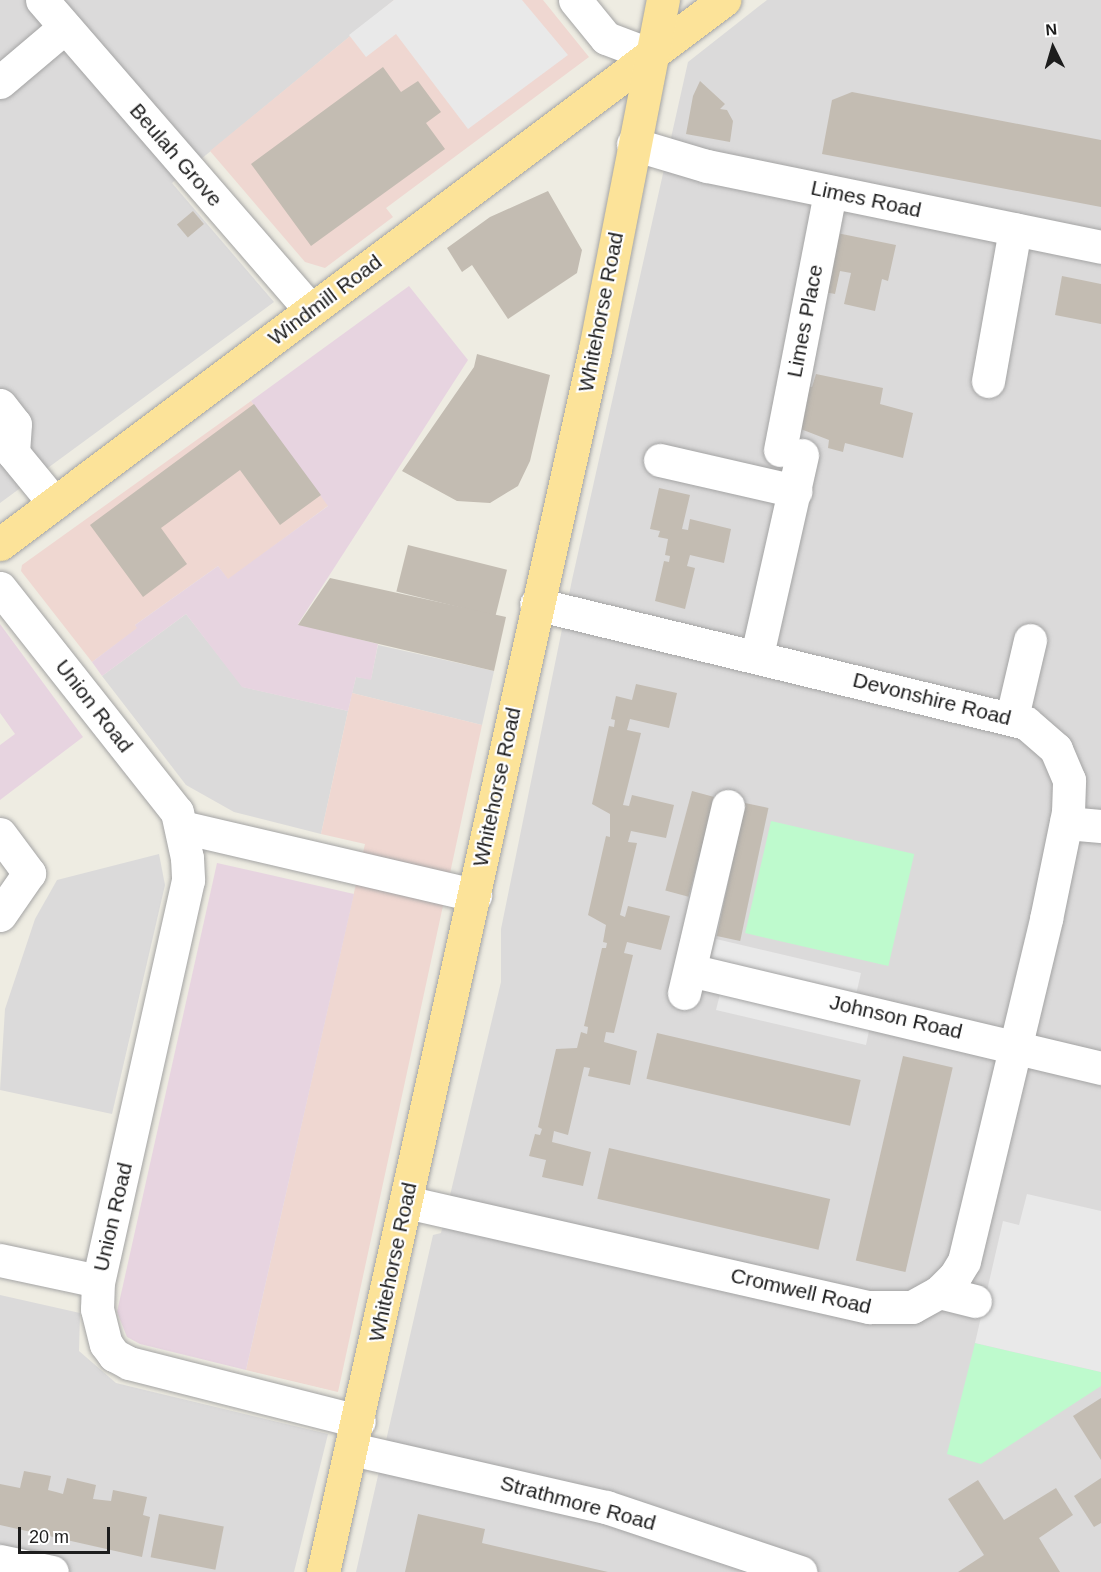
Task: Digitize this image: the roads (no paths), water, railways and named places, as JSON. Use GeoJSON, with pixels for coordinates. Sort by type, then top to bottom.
{"type":"FeatureCollection","features":[{"type":"Feature","properties":{"kind":"main road","name":"Whitehorse Road"},"geometry":{"type":"LineString","coordinates":[[323,1572],[475,895],[536,604],[597,338],[633,144],[663,0]]}},
{"type":"Feature","properties":{"kind":"main road","name":"Windmill Road"},"geometry":{"type":"LineString","coordinates":[[0,544],[724,0]]}},
{"type":"Feature","properties":{"kind":"street","name":"Beulah Grove"},"geometry":{"type":"LineString","coordinates":[[42,0],[311,310]]}},
{"type":"Feature","properties":{"kind":"street"},"geometry":{"type":"LineString","coordinates":[[575,0],[606,38],[651,56]]}},
{"type":"Feature","properties":{"kind":"street"},"geometry":{"type":"LineString","coordinates":[[0,82],[65,27]]}},
{"type":"Feature","properties":{"kind":"street","name":"Limes Road"},"geometry":{"type":"LineString","coordinates":[[633,144],[734,172],[1101,247]]}},
{"type":"Feature","properties":{"kind":"street","name":"Limes Place"},"geometry":{"type":"LineString","coordinates":[[757,656],[795,491],[791,453],[830,192]]}},
{"type":"Feature","properties":{"kind":"street"},"geometry":{"type":"LineString","coordinates":[[988,381],[1015,229]]}},
{"type":"Feature","properties":{"kind":"street"},"geometry":{"type":"LineString","coordinates":[[0,405],[15,424],[13,453],[54,503]]}},
{"type":"Feature","properties":{"kind":"street"},"geometry":{"type":"LineString","coordinates":[[660,460],[795,491]]}},
{"type":"Feature","properties":{"kind":"street","name":"Union Road"},"geometry":{"type":"LineString","coordinates":[[0,588],[168,800],[183,827],[188,880],[98,1281],[97,1309],[101,1334],[114,1355],[129,1363],[355,1435]]}},
{"type":"Feature","properties":{"kind":"street","name":"Devonshire Road"},"geometry":{"type":"LineString","coordinates":[[536,604],[1012,717],[1045,736],[1059,754],[1069,780],[1066,823],[1016,1047]]}},
{"type":"Feature","properties":{"kind":"street"},"geometry":{"type":"LineString","coordinates":[[1012,717],[1030,640]]}},
{"type":"Feature","properties":{"kind":"street","name":"Johnson Road"},"geometry":{"type":"LineString","coordinates":[[728,806],[687,981],[1016,1047],[1101,1068]]}},
{"type":"Feature","properties":{"kind":"street"},"geometry":{"type":"LineString","coordinates":[[1066,823],[1101,826]]}},
{"type":"Feature","properties":{"kind":"street"},"geometry":{"type":"LineString","coordinates":[[183,827],[475,895]]}},
{"type":"Feature","properties":{"kind":"street"},"geometry":{"type":"LineString","coordinates":[[0,834],[29,873],[0,915]]}},
{"type":"Feature","properties":{"kind":"street","name":"Cromwell Road"},"geometry":{"type":"LineString","coordinates":[[406,1202],[869,1307],[912,1307],[939,1292],[955,1276],[964,1261],[1016,1047]]}},
{"type":"Feature","properties":{"kind":"street"},"geometry":{"type":"LineString","coordinates":[[0,1260],[98,1281]]}},
{"type":"Feature","properties":{"kind":"street"},"geometry":{"type":"LineString","coordinates":[[939,1292],[975,1301]]}},
{"type":"Feature","properties":{"kind":"street","name":"Strathmore Road"},"geometry":{"type":"LineString","coordinates":[[355,1435],[606,1507],[800,1572]]}},
{"type":"Feature","properties":{"kind":"street"},"geometry":{"type":"LineString","coordinates":[[0,1561],[52,1572]]}}]}
